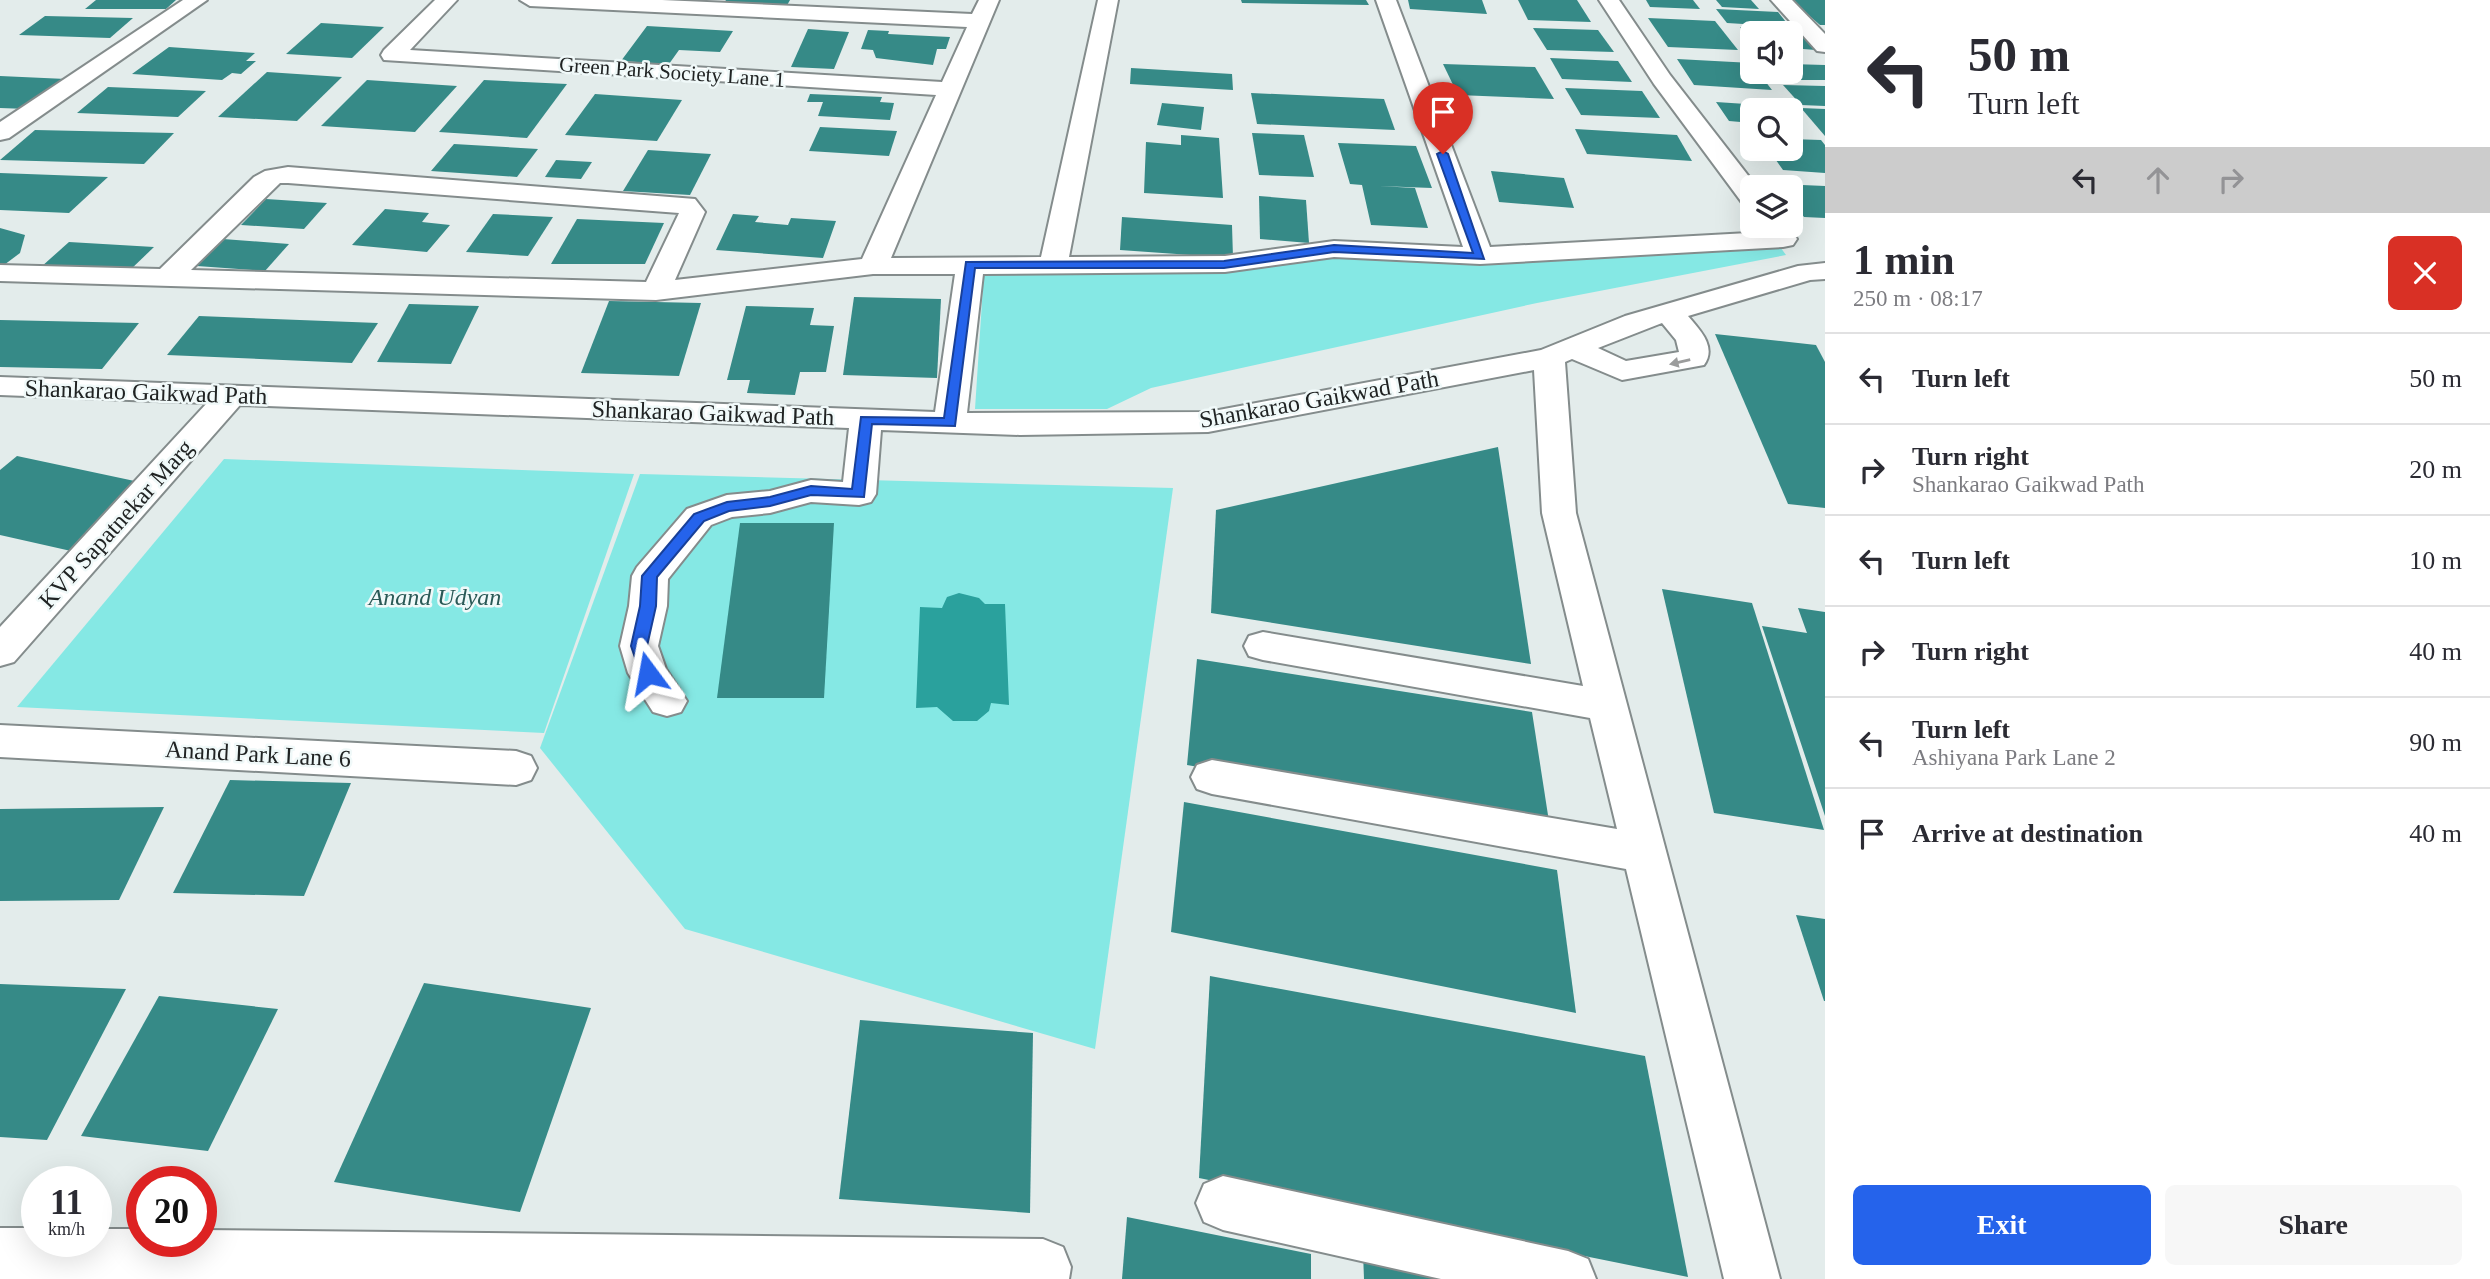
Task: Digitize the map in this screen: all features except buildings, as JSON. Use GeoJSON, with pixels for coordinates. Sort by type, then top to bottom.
{"type":"FeatureCollection","features":[{"type":"Feature","properties":{"kind":"street"},"geometry":{"type":"LineString","coordinates":[[0,133],[197,0]]}},
{"type":"Feature","properties":{"kind":"street","name":"Green Park Society Lane 1"},"geometry":{"type":"LineString","coordinates":[[447,0],[392,55],[951,89]]}},
{"type":"Feature","properties":{"kind":"street"},"geometry":{"type":"LineString","coordinates":[[530,0],[985,10],[873,266]]}},
{"type":"Feature","properties":{"kind":"street"},"geometry":{"type":"LineString","coordinates":[[1054,263],[1108,0]]}},
{"type":"Feature","properties":{"kind":"street"},"geometry":{"type":"LineString","coordinates":[[1387,0],[1480,256]]}},
{"type":"Feature","properties":{"kind":"street"},"geometry":{"type":"LineString","coordinates":[[1609,0],[1662,79],[1740,182]]}},
{"type":"Feature","properties":{"kind":"street"},"geometry":{"type":"LineString","coordinates":[[1781,0],[1825,46]]}},
{"type":"Feature","properties":{"kind":"street"},"geometry":{"type":"LineString","coordinates":[[167,278],[262,182],[274,176],[288,175],[686,205],[692,212],[656,291]]}},
{"type":"Feature","properties":{"kind":"street"},"geometry":{"type":"LineString","coordinates":[[0,273],[656,291],[873,266],[1224,264],[1334,248],[1480,256],[1740,235]]}},
{"type":"Feature","properties":{"kind":"street"},"geometry":{"type":"LineString","coordinates":[[1784,238],[1816,271],[1825,303]]}},
{"type":"Feature","properties":{"kind":"street"},"geometry":{"type":"LineString","coordinates":[[950,423],[970,264]]}},
{"type":"Feature","properties":{"kind":"street","name":"Shankarao Gaikwad Path"},"geometry":{"type":"LineString","coordinates":[[0,386],[950,423],[1020,425],[1208,422],[1561,353],[1635,322],[1816,271]]}},
{"type":"Feature","properties":{"kind":"street"},"geometry":{"type":"LineString","coordinates":[[1670,313],[1692,342],[1695,353],[1693,359],[1622,371],[1561,353],[1559,513],[1752,1279]]}},
{"type":"Feature","properties":{"kind":"street","name":"KVP Sapatnekar Marg"},"geometry":{"type":"LineString","coordinates":[[0,652],[232,395]]}},
{"type":"Feature","properties":{"kind":"street"},"geometry":{"type":"LineString","coordinates":[[667,701],[648,673],[639,646],[648,606],[650,576],[699,517],[727,506],[770,502],[811,491],[859,494],[866,419]]}},
{"type":"Feature","properties":{"kind":"street"},"geometry":{"type":"LineString","coordinates":[[1263,646],[1608,706]]}},
{"type":"Feature","properties":{"kind":"street","name":"Anand Park Lane 6"},"geometry":{"type":"LineString","coordinates":[[0,741],[516,768]]}},
{"type":"Feature","properties":{"kind":"street"},"geometry":{"type":"LineString","coordinates":[[1212,777],[1644,852]]}},
{"type":"Feature","properties":{"kind":"street"},"geometry":{"type":"LineString","coordinates":[[1223,1203],[1568,1279]]}},
{"type":"Feature","properties":{"kind":"street"},"geometry":{"type":"LineString","coordinates":[[0,1256],[982,1265],[1043,1267],[1041,1279]]}},
{"type":"Feature","properties":{"kind":"green space"},"geometry":{"type":"Polygon","coordinates":[[[1778,244],[1786,255],[1537,303],[1151,388],[1107,409],[975,409],[984,271],[1212,273],[1282,265],[1338,253],[1778,244]]]}},
{"type":"Feature","properties":{"kind":"green space","name":"Anand Udyan"},"geometry":{"type":"Polygon","coordinates":[[[224,459],[634,474],[544,733],[17,707],[224,459]]]}},
{"type":"Feature","properties":{"kind":"green space"},"geometry":{"type":"Polygon","coordinates":[[[640,474],[1173,488],[1095,1049],[685,929],[540,748],[640,474]]]}},
{"type":"Feature","properties":{"kind":"shaded area"},"geometry":{"type":"Polygon","coordinates":[[[959,593],[979,598],[985,604],[1005,604],[1009,705],[991,703],[989,711],[977,721],[953,721],[937,707],[916,708],[920,607],[942,608],[947,597],[959,593]]]}},
{"type":"Feature","properties":{"kind":"route"},"geometry":{"type":"LineString","coordinates":[[648,673],[639,646],[648,606],[650,576],[699,517],[727,506],[770,502],[811,491],[859,494],[866,419],[950,423],[970,264],[1224,264],[1334,248],[1480,256],[1443,154]]}}]}
